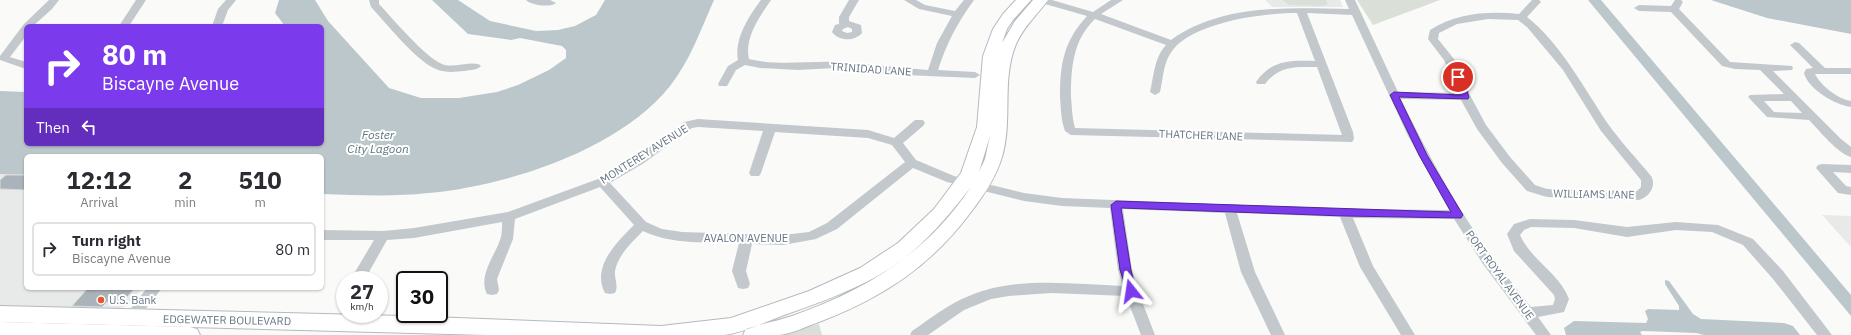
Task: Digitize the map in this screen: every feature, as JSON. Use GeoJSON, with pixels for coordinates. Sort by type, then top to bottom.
{"type":"FeatureCollection","features":[{"type":"Feature","properties":{"kind":"street"},"geometry":{"type":"LineString","coordinates":[[30,24],[34,18],[48,9],[54,0]]}},
{"type":"Feature","properties":{"kind":"street"},"geometry":{"type":"LineString","coordinates":[[125,24],[141,0]]}},
{"type":"Feature","properties":{"kind":"street"},"geometry":{"type":"LineString","coordinates":[[218,24],[223,9],[231,0]]}},
{"type":"Feature","properties":{"kind":"street"},"geometry":{"type":"LineString","coordinates":[[374,0],[374,5],[410,42],[438,67],[456,69],[476,66]]}},
{"type":"Feature","properties":{"kind":"street"},"geometry":{"type":"LineString","coordinates":[[531,0],[551,3]]}},
{"type":"Feature","properties":{"kind":"street"},"geometry":{"type":"LineString","coordinates":[[723,84],[732,68],[744,61],[742,48],[755,15],[766,0]]}},
{"type":"Feature","properties":{"kind":"street"},"geometry":{"type":"LineString","coordinates":[[844,24],[844,16],[854,0]]}},
{"type":"Feature","properties":{"kind":"street"},"geometry":{"type":"LineString","coordinates":[[909,0],[922,7],[956,14]]}},
{"type":"Feature","properties":{"kind":"street"},"geometry":{"type":"LineString","coordinates":[[932,73],[940,46],[956,14],[969,0]]}},
{"type":"Feature","properties":{"kind":"street","name":"EDGEWATER BOULEVARD"},"geometry":{"type":"LineString","coordinates":[[0,330],[453,326],[662,334],[712,330],[732,326],[816,296],[867,273],[905,248],[974,184],[977,153],[984,127],[990,56],[1000,29],[1008,17],[1024,0]]}},
{"type":"Feature","properties":{"kind":"street"},"geometry":{"type":"LineString","coordinates":[[1041,0],[1094,15],[1172,44]]}},
{"type":"Feature","properties":{"kind":"street","name":"EDGEWATER BOULEVARD"},"geometry":{"type":"LineString","coordinates":[[753,335],[792,324],[819,314],[878,285],[920,257],[955,220],[974,184],[994,156],[998,138],[1005,53],[1022,21],[1041,0]]}},
{"type":"Feature","properties":{"kind":"street","name":"THATCHER LANE"},"geometry":{"type":"LineString","coordinates":[[1118,0],[1094,15],[1077,35],[1070,47],[1066,66],[1067,124],[1071,131],[1348,138],[1301,10]]}},
{"type":"Feature","properties":{"kind":"street","name":"PORT ROYAL AVENUE"},"geometry":{"type":"LineString","coordinates":[[1350,0],[1423,155],[1458,215],[1490,264],[1544,335]]}},
{"type":"Feature","properties":{"kind":"street"},"geometry":{"type":"LineString","coordinates":[[1521,17],[1536,2]]}},
{"type":"Feature","properties":{"kind":"street"},"geometry":{"type":"LineString","coordinates":[[1639,8],[1676,5],[1726,64],[1788,68]]}},
{"type":"Feature","properties":{"kind":"street"},"geometry":{"type":"LineString","coordinates":[[1155,92],[1159,81],[1162,59],[1172,44],[1196,30],[1216,23],[1259,13],[1301,10],[1356,12]]}},
{"type":"Feature","properties":{"kind":"street","name":"WILLIAMS LANE"},"geometry":{"type":"LineString","coordinates":[[1493,16],[1521,17],[1531,25],[1567,68],[1619,148],[1647,179],[1649,183],[1645,191],[1639,196],[1547,193],[1531,188],[1503,156],[1481,126],[1465,97],[1456,72],[1449,59],[1433,39],[1432,35],[1434,32],[1447,24],[1470,18],[1493,16]]}},
{"type":"Feature","properties":{"kind":"street"},"geometry":{"type":"LineString","coordinates":[[24,31],[2,58],[24,65]]}},
{"type":"Feature","properties":{"kind":"street"},"geometry":{"type":"LineString","coordinates":[[1795,45],[1821,70]]}},
{"type":"Feature","properties":{"kind":"street","name":"TRINIDAD LANE"},"geometry":{"type":"LineString","coordinates":[[744,61],[760,65],[798,67],[835,65],[975,75]]}},
{"type":"Feature","properties":{"kind":"street"},"geometry":{"type":"LineString","coordinates":[[1261,82],[1267,72],[1284,65],[1320,64]]}},
{"type":"Feature","properties":{"kind":"street"},"geometry":{"type":"LineString","coordinates":[[1763,67],[1837,142],[1851,153]]}},
{"type":"Feature","properties":{"kind":"street"},"geometry":{"type":"LineString","coordinates":[[1851,71],[1810,71],[1809,75],[1834,99],[1842,103],[1851,104]]}},
{"type":"Feature","properties":{"kind":"street"},"geometry":{"type":"LineString","coordinates":[[1394,95],[1465,97]]}},
{"type":"Feature","properties":{"kind":"street"},"geometry":{"type":"LineString","coordinates":[[1794,98],[1754,97],[1771,115],[1812,117]]}},
{"type":"Feature","properties":{"kind":"street","name":"MONTEREY AVENUE"},"geometry":{"type":"LineString","coordinates":[[324,235],[383,236],[440,230],[509,216],[570,195],[602,182],[640,160],[688,125],[698,123],[868,134],[896,142]]}},
{"type":"Feature","properties":{"kind":"street"},"geometry":{"type":"LineString","coordinates":[[918,123],[896,142],[912,163],[929,171],[1031,198],[1062,202],[1116,205],[1345,213],[1458,215]]}},
{"type":"Feature","properties":{"kind":"street"},"geometry":{"type":"LineString","coordinates":[[755,173],[770,128]]}},
{"type":"Feature","properties":{"kind":"street","name":"AVALON AVENUE"},"geometry":{"type":"LineString","coordinates":[[602,182],[641,225],[670,236],[746,240],[798,238],[821,232],[840,221],[912,163]]}},
{"type":"Feature","properties":{"kind":"street"},"geometry":{"type":"LineString","coordinates":[[1851,169],[1822,168],[1842,190],[1851,191]]}},
{"type":"Feature","properties":{"kind":"street"},"geometry":{"type":"LineString","coordinates":[[1116,205],[1126,270],[1131,291],[1148,335]]}},
{"type":"Feature","properties":{"kind":"street"},"geometry":{"type":"LineString","coordinates":[[1230,209],[1248,272],[1278,335]]}},
{"type":"Feature","properties":{"kind":"street"},"geometry":{"type":"LineString","coordinates":[[1345,213],[1367,267],[1408,335]]}},
{"type":"Feature","properties":{"kind":"street"},"geometry":{"type":"LineString","coordinates":[[492,290],[490,279],[507,239],[509,216]]}},
{"type":"Feature","properties":{"kind":"street"},"geometry":{"type":"LineString","coordinates":[[1527,313],[1559,308],[1562,299],[1560,293],[1519,248],[1513,234],[1519,227],[1530,223],[1581,225],[1627,232],[1676,226],[1712,228],[1748,242],[1778,275],[1825,335]]}},
{"type":"Feature","properties":{"kind":"street"},"geometry":{"type":"LineString","coordinates":[[610,289],[608,275],[615,255],[619,247],[641,225]]}},
{"type":"Feature","properties":{"kind":"street"},"geometry":{"type":"LineString","coordinates":[[363,271],[383,236]]}},
{"type":"Feature","properties":{"kind":"street"},"geometry":{"type":"LineString","coordinates":[[743,284],[739,271],[746,240]]}},
{"type":"Feature","properties":{"kind":"street"},"geometry":{"type":"LineString","coordinates":[[918,335],[945,315],[975,299],[1002,291],[1029,289],[1131,291]]}},
{"type":"Feature","properties":{"kind":"street"},"geometry":{"type":"LineString","coordinates":[[121,329],[153,290]]}},
{"type":"Feature","properties":{"kind":"street","name":"EDGEWATER BOULEVARD"},"geometry":{"type":"LineString","coordinates":[[0,314],[121,329],[190,335]]}},
{"type":"Feature","properties":{"kind":"street","name":"EDGEWATER BOULEVARD"},"geometry":{"type":"LineString","coordinates":[[715,335],[747,328],[754,324],[762,316]]}},
{"type":"Feature","properties":{"kind":"street","name":"EDGEWATER BOULEVARD"},"geometry":{"type":"LineString","coordinates":[[453,326],[495,335]]}},
{"type":"Feature","properties":{"kind":"shaded area"},"geometry":{"type":"Polygon","coordinates":[[[1265,0],[1340,0],[1343,7],[1272,7],[1265,0]]]}},
{"type":"Feature","properties":{"kind":"shaded area"},"geometry":{"type":"Polygon","coordinates":[[[1283,0],[1326,0],[1328,4],[1323,6],[1289,5],[1283,0]]]}},
{"type":"Feature","properties":{"kind":"shaded area"},"geometry":{"type":"Polygon","coordinates":[[[1357,0],[1440,0],[1373,25],[1357,0]]]}},
{"type":"Feature","properties":{"kind":"shaded area"},"geometry":{"type":"Polygon","coordinates":[[[0,174],[24,175],[24,290],[140,290],[129,305],[118,309],[0,306],[0,174]]]}},
{"type":"Feature","properties":{"kind":"shaded area"},"geometry":{"type":"Polygon","coordinates":[[[1822,215],[1851,216],[1851,247],[1822,215]]]}},
{"type":"Feature","properties":{"kind":"shaded area"},"geometry":{"type":"Polygon","coordinates":[[[819,324],[822,335],[779,335],[819,324]]]}},
{"type":"Feature","properties":{"kind":"water","name":"Foster City Lagoon"},"geometry":{"type":"Polygon","coordinates":[[[279,0],[315,0],[328,21],[389,88],[421,98],[459,98],[497,92],[518,85],[549,70],[566,58],[566,50],[562,46],[520,38],[511,40],[468,34],[432,0],[458,0],[490,21],[536,31],[558,30],[575,26],[596,15],[605,0],[714,0],[695,44],[677,76],[670,86],[648,109],[622,129],[592,146],[560,161],[526,173],[492,182],[459,189],[402,195],[324,194],[324,154],[24,154],[24,175],[0,174],[0,91],[24,92],[24,146],[324,146],[324,24],[283,24],[275,13],[279,0]]]}},
{"type":"Feature","properties":{"kind":"water"},"geometry":{"type":"Polygon","coordinates":[[[1588,0],[1601,0],[1851,295],[1851,316],[1588,0]]]}},
{"type":"Feature","properties":{"kind":"water"},"geometry":{"type":"Polygon","coordinates":[[[1711,0],[1851,0],[1851,34],[1767,18],[1711,0]]]}},
{"type":"Feature","properties":{"kind":"water"},"geometry":{"type":"Polygon","coordinates":[[[1665,280],[1669,281],[1693,314],[1701,319],[1784,323],[1793,326],[1800,335],[1704,335],[1696,333],[1643,331],[1640,332],[1642,335],[1566,335],[1564,328],[1574,321],[1646,323],[1648,319],[1645,311],[1648,309],[1679,310],[1679,306],[1665,284],[1665,280]]]}},
{"type":"Feature","properties":{"kind":"building"},"geometry":{"type":"Polygon","coordinates":[[[6,175],[24,175],[24,190],[0,189],[0,180],[6,175]]]}},
{"type":"Feature","properties":{"kind":"building","name":"U.S. Bank"},"geometry":{"type":"Polygon","coordinates":[[[86,290],[133,290],[122,303],[107,302],[102,307],[72,306],[86,290]]]}},
{"type":"Feature","properties":{"kind":"place","name":"U.S. Bank"},"geometry":{"type":"Point","coordinates":[101,300]}},
{"type":"Feature","properties":{"kind":"route"},"geometry":{"type":"LineString","coordinates":[[1131,291],[1122,249],[1116,205],[1345,213],[1458,215],[1423,155],[1394,95],[1465,97],[1458,77]]}}]}
